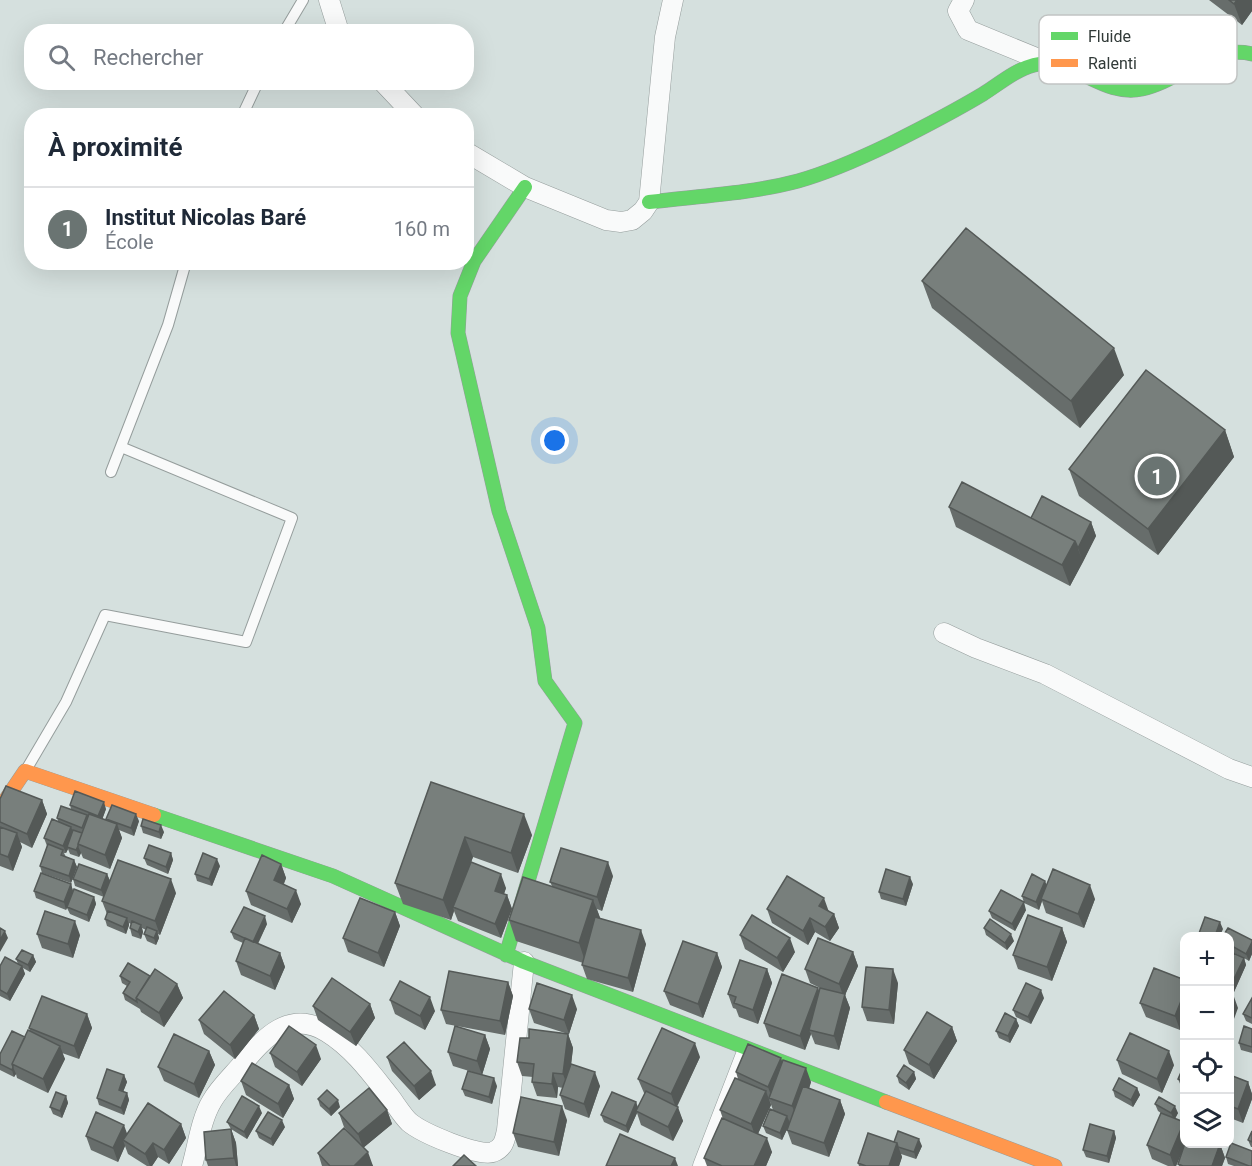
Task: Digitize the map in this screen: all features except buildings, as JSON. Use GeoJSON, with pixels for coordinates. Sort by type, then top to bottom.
{"type":"FeatureCollection","features":[{"type":"Feature","properties":{"kind":"street"},"geometry":{"type":"LineString","coordinates":[[329,0],[336,24]]}},
{"type":"Feature","properties":{"kind":"street"},"geometry":{"type":"LineString","coordinates":[[474,157],[525,187],[606,220],[632,220],[643,211],[649,202],[665,37],[673,0]]}},
{"type":"Feature","properties":{"kind":"street"},"geometry":{"type":"LineString","coordinates":[[964,0],[958,11],[968,30],[1039,59]]}},
{"type":"Feature","properties":{"kind":"street"},"geometry":{"type":"LineString","coordinates":[[1237,52],[1252,54]]}},
{"type":"Feature","properties":{"kind":"street"},"geometry":{"type":"LineString","coordinates":[[649,202],[781,185],[830,171],[923,127],[1022,68],[1039,64]]}},
{"type":"Feature","properties":{"kind":"street"},"geometry":{"type":"LineString","coordinates":[[1100,84],[1126,91],[1143,89],[1156,84]]}},
{"type":"Feature","properties":{"kind":"street"},"geometry":{"type":"LineString","coordinates":[[391,90],[407,108]]}},
{"type":"Feature","properties":{"kind":"street"},"geometry":{"type":"LineString","coordinates":[[474,261],[525,187]]}},
{"type":"Feature","properties":{"kind":"street"},"geometry":{"type":"LineString","coordinates":[[192,1166],[212,1100],[262,1041],[286,1025],[313,1025],[327,1031],[363,1062],[410,1123],[425,1132],[476,1152],[485,1153],[500,1148],[504,1143],[507,1130],[515,959],[575,723],[545,681],[538,628],[499,511],[458,333],[460,296],[470,270]]}},
{"type":"Feature","properties":{"kind":"street"},"geometry":{"type":"LineString","coordinates":[[945,633],[976,648],[1045,674],[1229,770],[1252,777]]}},
{"type":"Feature","properties":{"kind":"street"},"geometry":{"type":"LineString","coordinates":[[0,808],[25,771],[333,876],[515,959],[1054,1166]]}},
{"type":"Feature","properties":{"kind":"street"},"geometry":{"type":"LineString","coordinates":[[703,1166],[748,1049]]}},
{"type":"Feature","properties":{"kind":"lane"},"geometry":{"type":"LineString","coordinates":[[289,24],[303,0]]}},
{"type":"Feature","properties":{"kind":"lane"},"geometry":{"type":"LineString","coordinates":[[246,108],[254,90]]}},
{"type":"Feature","properties":{"kind":"lane"},"geometry":{"type":"LineString","coordinates":[[111,472],[168,325],[184,270]]}},
{"type":"Feature","properties":{"kind":"lane"},"geometry":{"type":"LineString","coordinates":[[25,771],[66,702],[105,615],[246,642],[292,518],[121,447]]}},
{"type":"Feature","properties":{"kind":"traffic: fast"},"geometry":{"type":"LineString","coordinates":[[1237,52],[1252,54]]}},
{"type":"Feature","properties":{"kind":"traffic: fast"},"geometry":{"type":"LineString","coordinates":[[649,202],[761,189],[822,173],[914,132],[972,101],[1014,74],[1027,67],[1039,65]]}},
{"type":"Feature","properties":{"kind":"traffic: fast"},"geometry":{"type":"LineString","coordinates":[[1103,84],[1127,90],[1142,89],[1158,84]]}},
{"type":"Feature","properties":{"kind":"traffic: fast"},"geometry":{"type":"LineString","coordinates":[[474,261],[525,187]]}},
{"type":"Feature","properties":{"kind":"traffic: fast"},"geometry":{"type":"LineString","coordinates":[[470,270],[460,296],[458,333],[499,511],[538,628],[545,681],[575,723],[506,955]]}},
{"type":"Feature","properties":{"kind":"traffic: fast"},"geometry":{"type":"LineString","coordinates":[[154,815],[333,876],[524,962],[886,1102]]}},
{"type":"Feature","properties":{"kind":"traffic: slow"},"geometry":{"type":"LineString","coordinates":[[0,808],[25,771],[154,815]]}},
{"type":"Feature","properties":{"kind":"traffic: slow"},"geometry":{"type":"LineString","coordinates":[[886,1102],[1055,1166]]}},
{"type":"Feature","properties":{"kind":"place","name":"Institut Nicolas Baré"},"geometry":{"type":"Point","coordinates":[1157,476]}}]}
